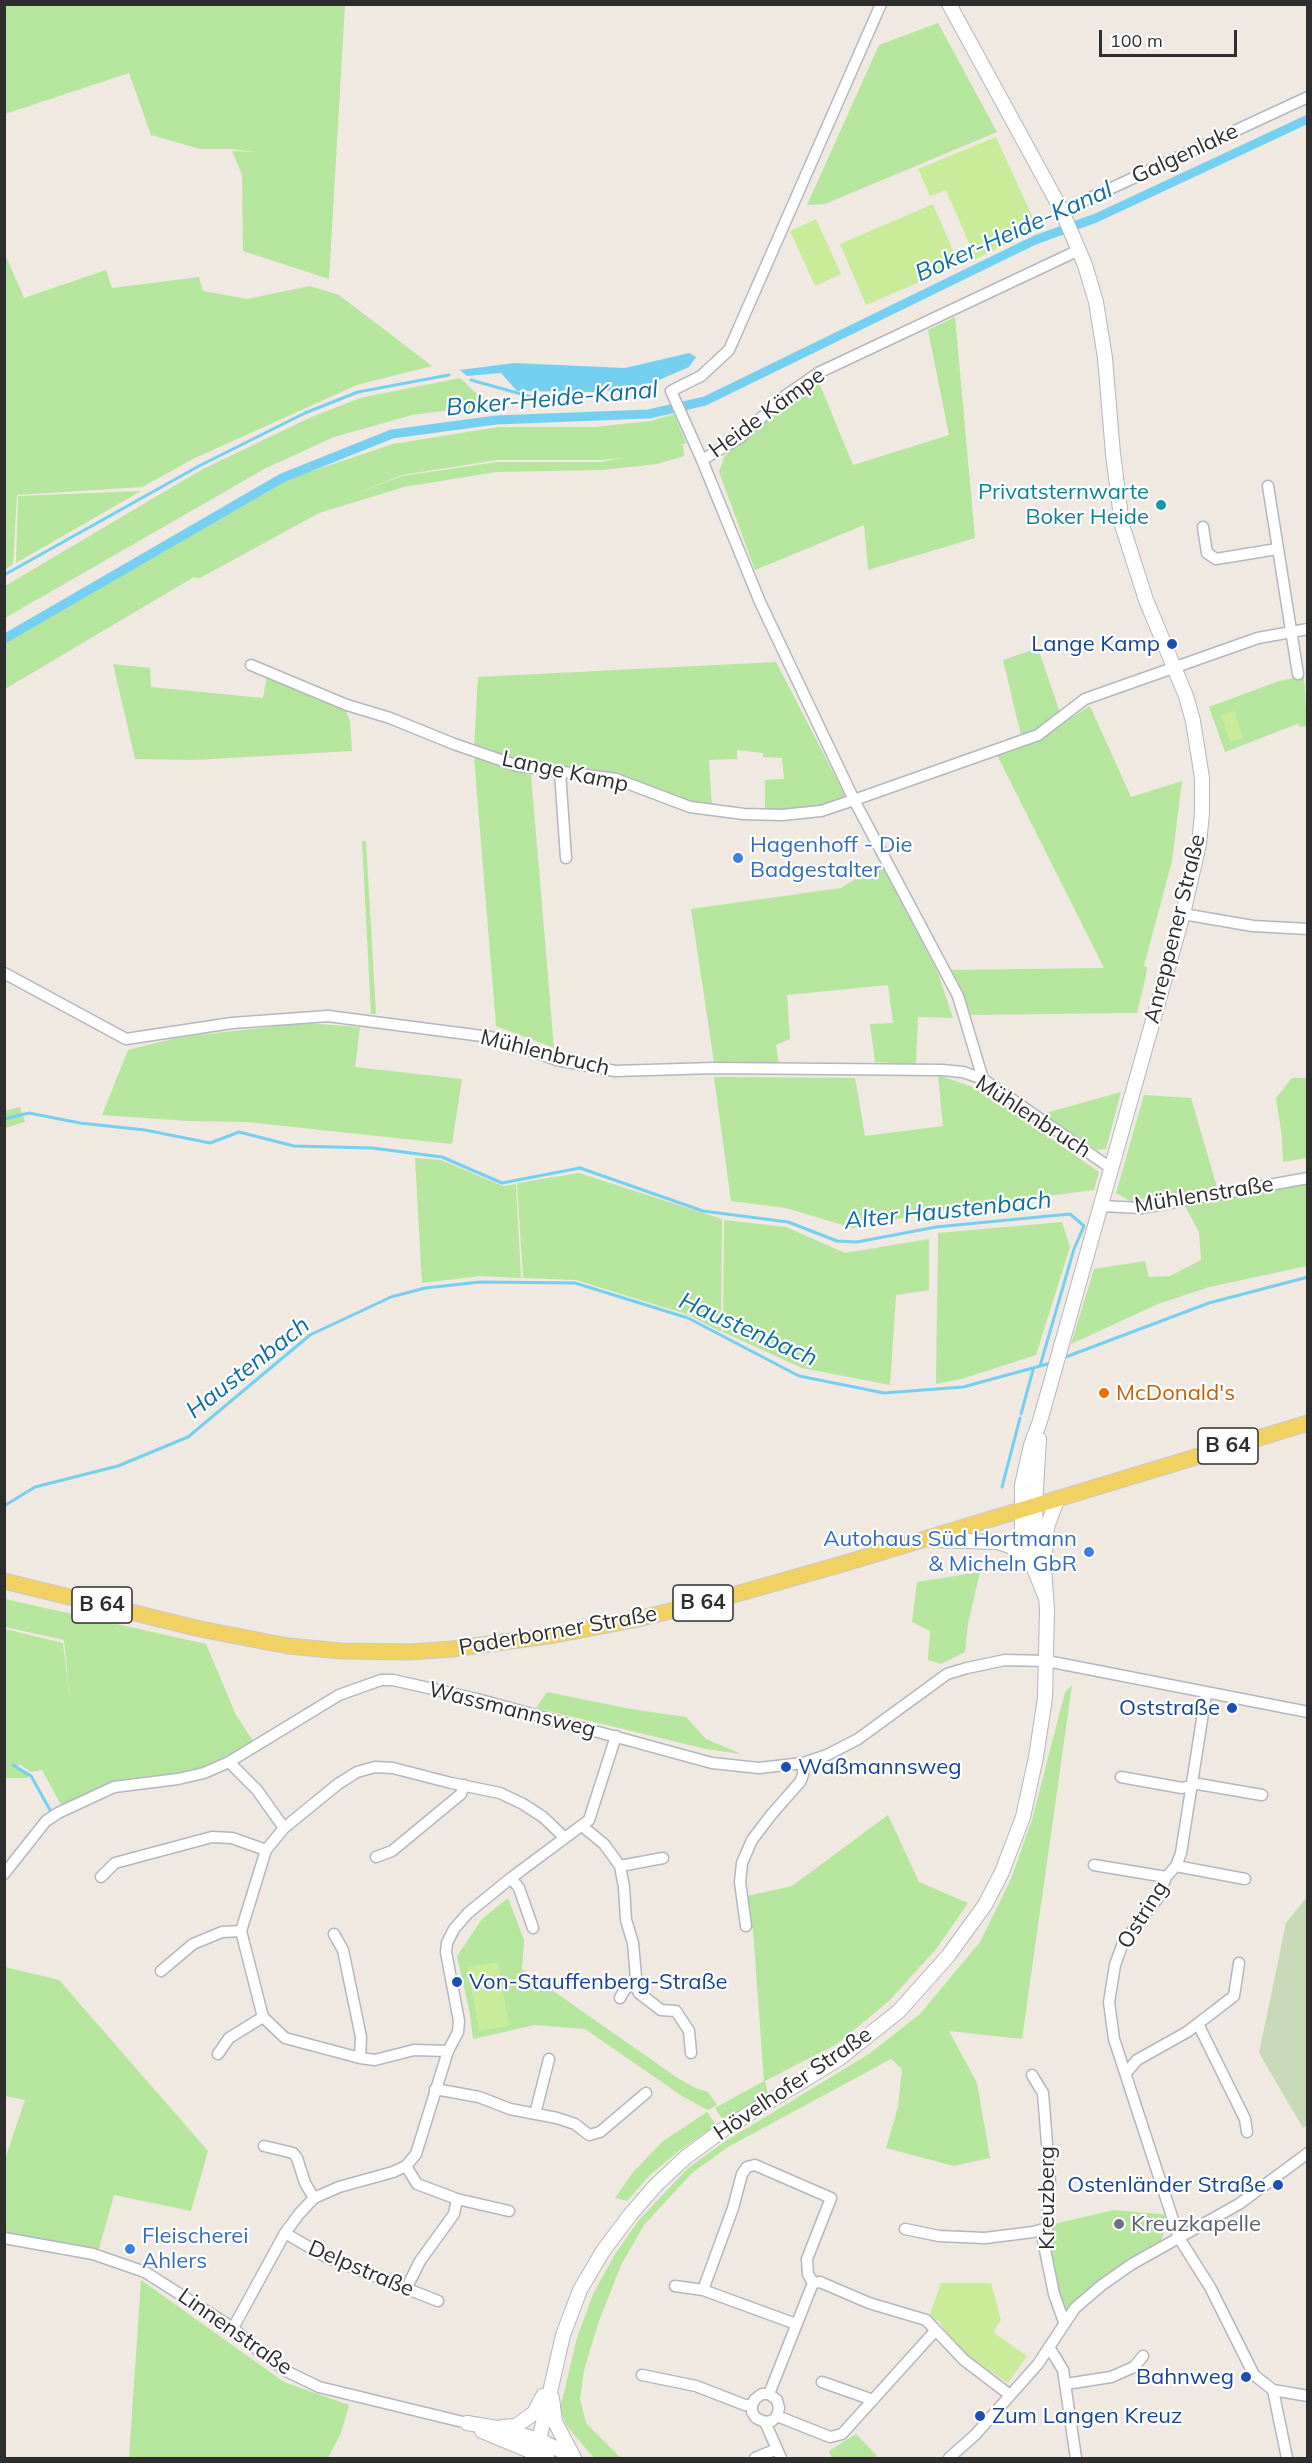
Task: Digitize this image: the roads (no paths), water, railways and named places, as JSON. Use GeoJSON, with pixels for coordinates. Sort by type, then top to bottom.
{"type":"FeatureCollection","features":[{"type":"Feature","properties":{"kind":"main road","name":"Anreppener Straße"},"geometry":{"type":"LineString","coordinates":[[949,4],[1068,223],[1096,302],[1101,329],[1116,487],[1122,525],[1143,590],[1175,667],[1193,721],[1202,778],[1199,844],[1183,914],[1053,1370],[1040,1421],[1028,1509]]}},
{"type":"Feature","properties":{"kind":"main road","name":"Paderborner Straße"},"geometry":{"type":"LineString","coordinates":[[4,1581],[200,1629],[257,1640],[341,1651],[410,1652],[452,1649],[545,1637],[633,1620],[712,1601],[1028,1509],[1308,1423]]}},
{"type":"Feature","properties":{"kind":"main road"},"geometry":{"type":"LineString","coordinates":[[924,1540],[998,1542],[1012,1547],[1037,1564],[1057,1500]]}},
{"type":"Feature","properties":{"kind":"main road","name":"Hövelhofer Straße"},"geometry":{"type":"LineString","coordinates":[[539,2453],[550,2384],[563,2335],[580,2290],[603,2251],[630,2215],[656,2185],[686,2157],[724,2129],[840,2058],[898,2011],[948,1956],[985,1905],[1002,1872],[1023,1816],[1046,1698],[1046,1598],[1037,1564],[1036,1532],[1028,1509]]}},
{"type":"Feature","properties":{"kind":"main road"},"geometry":{"type":"LineString","coordinates":[[467,2423],[497,2428],[516,2426],[534,2413],[550,2384]]}},
{"type":"Feature","properties":{"kind":"main road"},"geometry":{"type":"LineString","coordinates":[[550,2384],[555,2422],[574,2457]]}},
{"type":"Feature","properties":{"kind":"main road"},"geometry":{"type":"LineString","coordinates":[[467,2423],[539,2453],[574,2457]]}},
{"type":"Feature","properties":{"kind":"main road"},"geometry":{"type":"LineString","coordinates":[[497,2428],[539,2453]]}},
{"type":"Feature","properties":{"kind":"street","name":"Heide Kämpe"},"geometry":{"type":"LineString","coordinates":[[881,4],[729,350],[701,376],[671,391],[702,460],[741,437],[791,391],[818,373],[1079,250]]}},
{"type":"Feature","properties":{"kind":"street","name":"Galgenlake"},"geometry":{"type":"LineString","coordinates":[[1068,223],[1308,97]]}},
{"type":"Feature","properties":{"kind":"street"},"geometry":{"type":"LineString","coordinates":[[702,460],[760,602],[854,800],[958,996],[983,1079]]}},
{"type":"Feature","properties":{"kind":"street"},"geometry":{"type":"LineString","coordinates":[[1268,486],[1276,549],[1298,674]]}},
{"type":"Feature","properties":{"kind":"street"},"geometry":{"type":"LineString","coordinates":[[1203,527],[1208,554],[1216,559],[1276,549]]}},
{"type":"Feature","properties":{"kind":"street","name":"Lange Kamp"},"geometry":{"type":"LineString","coordinates":[[251,665],[347,705],[390,718],[454,744],[518,766],[616,779],[690,807],[744,814],[782,815],[821,811],[1038,735],[1085,699],[1258,638],[1308,629]]}},
{"type":"Feature","properties":{"kind":"street"},"geometry":{"type":"LineString","coordinates":[[560,772],[566,858]]}},
{"type":"Feature","properties":{"kind":"street"},"geometry":{"type":"LineString","coordinates":[[1183,914],[1253,926],[1308,929]]}},
{"type":"Feature","properties":{"kind":"street","name":"Mühlenbruch"},"geometry":{"type":"LineString","coordinates":[[4,973],[126,1039],[232,1023],[328,1016],[490,1037],[557,1060],[615,1071],[714,1068],[963,1072],[983,1079],[1112,1169]]}},
{"type":"Feature","properties":{"kind":"street","name":"Mühlenstraße"},"geometry":{"type":"LineString","coordinates":[[1101,1206],[1141,1208],[1308,1178]]}},
{"type":"Feature","properties":{"kind":"street","name":"Wassmannsweg"},"geometry":{"type":"LineString","coordinates":[[4,1874],[46,1821],[58,1813],[114,1787],[178,1779],[204,1773],[230,1762],[339,1695],[381,1680],[393,1680],[477,1699],[712,1763],[759,1768],[803,1762],[827,1755],[858,1739],[947,1674],[1005,1660],[1047,1661]]}},
{"type":"Feature","properties":{"kind":"street"},"geometry":{"type":"LineString","coordinates":[[1047,1661],[1206,1694],[1308,1712]]}},
{"type":"Feature","properties":{"kind":"street","name":"Ostring"},"geometry":{"type":"LineString","coordinates":[[1206,1694],[1181,1853],[1176,1866],[1166,1877],[1158,1898],[1123,1943],[1115,1965],[1109,2002],[1114,2039],[1179,2238],[1210,2287],[1254,2375],[1273,2390]]}},
{"type":"Feature","properties":{"kind":"street"},"geometry":{"type":"LineString","coordinates":[[233,2328],[285,2234],[298,2214],[314,2198],[339,2187],[393,2172],[406,2166],[416,2154],[448,2051],[458,2032],[459,2021],[447,1964],[447,1943],[454,1929],[468,1913],[589,1820],[616,1736]]}},
{"type":"Feature","properties":{"kind":"street"},"geometry":{"type":"LineString","coordinates":[[230,1762],[257,1790],[284,1828]]}},
{"type":"Feature","properties":{"kind":"street"},"geometry":{"type":"LineString","coordinates":[[746,1926],[740,1882],[742,1863],[752,1840],[800,1782],[803,1775],[803,1762]]}},
{"type":"Feature","properties":{"kind":"street"},"geometry":{"type":"LineString","coordinates":[[448,2051],[414,2050],[375,2060],[360,2058],[285,2038],[262,2017],[241,1931],[266,1850],[284,1828],[338,1784],[357,1772],[375,1767],[393,1768],[500,1793],[523,1803],[543,1817],[564,1837]]}},
{"type":"Feature","properties":{"kind":"street"},"geometry":{"type":"LineString","coordinates":[[1121,1778],[1182,1788],[1198,1784],[1262,1795]]}},
{"type":"Feature","properties":{"kind":"street"},"geometry":{"type":"LineString","coordinates":[[376,1857],[392,1851],[462,1794],[464,1785]]}},
{"type":"Feature","properties":{"kind":"street"},"geometry":{"type":"LineString","coordinates":[[582,1826],[603,1844],[620,1866],[626,1920],[635,1963],[635,1983],[639,1993],[661,2010],[676,2011],[689,2031],[691,2053]]}},
{"type":"Feature","properties":{"kind":"street"},"geometry":{"type":"LineString","coordinates":[[101,1878],[115,1863],[212,1837],[232,1838],[266,1850]]}},
{"type":"Feature","properties":{"kind":"street"},"geometry":{"type":"LineString","coordinates":[[620,1866],[663,1858]]}},
{"type":"Feature","properties":{"kind":"street"},"geometry":{"type":"LineString","coordinates":[[1094,1865],[1166,1877]]}},
{"type":"Feature","properties":{"kind":"street"},"geometry":{"type":"LineString","coordinates":[[1176,1866],[1245,1879]]}},
{"type":"Feature","properties":{"kind":"street"},"geometry":{"type":"LineString","coordinates":[[511,1878],[519,1888],[533,1928]]}},
{"type":"Feature","properties":{"kind":"street"},"geometry":{"type":"LineString","coordinates":[[161,1971],[193,1944],[222,1932],[241,1931]]}},
{"type":"Feature","properties":{"kind":"street"},"geometry":{"type":"LineString","coordinates":[[334,1934],[343,1950],[361,2037],[360,2058]]}},
{"type":"Feature","properties":{"kind":"street"},"geometry":{"type":"LineString","coordinates":[[1126,2073],[1137,2060],[1198,2024],[1234,1996],[1239,1963]]}},
{"type":"Feature","properties":{"kind":"street"},"geometry":{"type":"LineString","coordinates":[[620,1998],[625,1989],[635,1983]]}},
{"type":"Feature","properties":{"kind":"street"},"geometry":{"type":"LineString","coordinates":[[218,2054],[230,2038],[262,2017]]}},
{"type":"Feature","properties":{"kind":"street"},"geometry":{"type":"LineString","coordinates":[[1198,2024],[1245,2119],[1247,2132]]}},
{"type":"Feature","properties":{"kind":"street"},"geometry":{"type":"LineString","coordinates":[[535,2114],[549,2060]]}},
{"type":"Feature","properties":{"kind":"street","name":"Kreuzberg"},"geometry":{"type":"LineString","coordinates":[[1032,2075],[1043,2093],[1050,2182],[1047,2228],[1042,2240],[1056,2302],[1064,2322]]}},
{"type":"Feature","properties":{"kind":"street"},"geometry":{"type":"LineString","coordinates":[[435,2090],[479,2097],[510,2109],[557,2118],[574,2124],[589,2135],[600,2132],[646,2093]]}},
{"type":"Feature","properties":{"kind":"street"},"geometry":{"type":"LineString","coordinates":[[264,2146],[293,2153],[297,2158],[305,2183],[314,2198]]}},
{"type":"Feature","properties":{"kind":"street"},"geometry":{"type":"LineString","coordinates":[[949,2458],[975,2435],[1038,2364],[1075,2308],[1102,2285],[1132,2264],[1239,2204],[1308,2153]]}},
{"type":"Feature","properties":{"kind":"street"},"geometry":{"type":"LineString","coordinates":[[703,2290],[733,2208],[742,2174],[747,2167],[755,2165],[831,2198],[807,2259],[808,2274],[813,2283]]}},
{"type":"Feature","properties":{"kind":"street"},"geometry":{"type":"LineString","coordinates":[[406,2166],[417,2184],[457,2199],[509,2211]]}},
{"type":"Feature","properties":{"kind":"street"},"geometry":{"type":"LineString","coordinates":[[406,2289],[420,2261],[453,2214],[457,2199]]}},
{"type":"Feature","properties":{"kind":"street"},"geometry":{"type":"LineString","coordinates":[[905,2229],[939,2236],[985,2238],[1047,2228]]}},
{"type":"Feature","properties":{"kind":"street","name":"Delpstraße"},"geometry":{"type":"LineString","coordinates":[[285,2234],[326,2257],[438,2301]]}},
{"type":"Feature","properties":{"kind":"street","name":"Linnenstraße"},"geometry":{"type":"LineString","coordinates":[[4,2238],[93,2254],[145,2272],[233,2328],[288,2372],[319,2387],[350,2397],[467,2423]]}},
{"type":"Feature","properties":{"kind":"street"},"geometry":{"type":"LineString","coordinates":[[813,2283],[820,2282],[869,2303],[926,2320],[964,2360],[1010,2395]]}},
{"type":"Feature","properties":{"kind":"street"},"geometry":{"type":"LineString","coordinates":[[769,2394],[813,2283]]}},
{"type":"Feature","properties":{"kind":"street"},"geometry":{"type":"LineString","coordinates":[[675,2286],[703,2290],[796,2324]]}},
{"type":"Feature","properties":{"kind":"street"},"geometry":{"type":"LineString","coordinates":[[777,2416],[830,2437],[837,2437],[846,2431],[935,2331]]}},
{"type":"Feature","properties":{"kind":"street"},"geometry":{"type":"LineString","coordinates":[[1049,2347],[1063,2370],[1076,2458]]}},
{"type":"Feature","properties":{"kind":"street"},"geometry":{"type":"LineString","coordinates":[[1065,2384],[1111,2377],[1134,2367],[1143,2356]]}},
{"type":"Feature","properties":{"kind":"street"},"geometry":{"type":"LineString","coordinates":[[642,2375],[696,2386],[745,2405],[752,2405]]}},
{"type":"Feature","properties":{"kind":"street"},"geometry":{"type":"LineString","coordinates":[[822,2382],[873,2400]]}},
{"type":"Feature","properties":{"kind":"street"},"geometry":{"type":"LineString","coordinates":[[1287,2458],[1273,2390],[1308,2396]]}},
{"type":"Feature","properties":{"kind":"street"},"geometry":{"type":"LineString","coordinates":[[762,2394],[769,2394],[777,2400],[779,2408],[777,2416],[772,2421],[765,2422],[756,2418],[752,2412],[752,2405],[755,2399],[762,2394]]}},
{"type":"Feature","properties":{"kind":"street"},"geometry":{"type":"LineString","coordinates":[[755,2458],[779,2454],[765,2422]]}},
{"type":"Feature","properties":{"kind":"water"},"geometry":{"type":"Polygon","coordinates":[[[689,353],[696,357],[689,367],[650,384],[599,392],[517,391],[501,373],[467,376],[460,370],[514,363],[625,368],[689,353]]]}},
{"type":"Feature","properties":{"kind":"waterway","name":"Boker-Heide-Kanal"},"geometry":{"type":"LineString","coordinates":[[4,639],[282,478],[392,434],[496,420],[649,414],[705,401],[1035,240],[1096,218],[1308,119]]}},
{"type":"Feature","properties":{"kind":"waterway"},"geometry":{"type":"LineString","coordinates":[[4,575],[199,466],[305,413],[358,392],[449,375]]}},
{"type":"Feature","properties":{"kind":"waterway"},"geometry":{"type":"LineString","coordinates":[[471,380],[546,401]]}},
{"type":"Feature","properties":{"kind":"waterway","name":"Alter Haustenbach"},"geometry":{"type":"LineString","coordinates":[[4,1119],[29,1113],[80,1123],[145,1130],[210,1143],[239,1132],[294,1146],[372,1148],[442,1157],[502,1183],[580,1168],[703,1211],[788,1222],[837,1241],[857,1242],[936,1227],[1070,1214],[1084,1226],[1074,1249],[1040,1366]]}},
{"type":"Feature","properties":{"kind":"waterway","name":"Haustenbach"},"geometry":{"type":"LineString","coordinates":[[1063,1358],[1209,1303],[1308,1277]]}},
{"type":"Feature","properties":{"kind":"waterway","name":"Haustenbach"},"geometry":{"type":"LineString","coordinates":[[4,1506],[35,1487],[118,1466],[188,1437],[310,1335],[391,1297],[425,1288],[480,1282],[575,1283],[688,1318],[799,1376],[884,1393],[963,1387],[1051,1363]]}},
{"type":"Feature","properties":{"kind":"waterway"},"geometry":{"type":"LineString","coordinates":[[1021,1414],[1033,1370]]}},
{"type":"Feature","properties":{"kind":"waterway"},"geometry":{"type":"LineString","coordinates":[[1002,1487],[1020,1418]]}},
{"type":"Feature","properties":{"kind":"waterway"},"geometry":{"type":"LineString","coordinates":[[13,1765],[31,1776],[50,1810]]}},
{"type":"Feature","properties":{"kind":"place","name":"Privatsternwarte Boker Heide"},"geometry":{"type":"Point","coordinates":[1161,505]}},
{"type":"Feature","properties":{"kind":"place","name":"Lange Kamp"},"geometry":{"type":"Point","coordinates":[1172,644]}},
{"type":"Feature","properties":{"kind":"place","name":"Hagenhoff - Die Badgestalter"},"geometry":{"type":"Point","coordinates":[738,858]}},
{"type":"Feature","properties":{"kind":"place","name":"McDonald's"},"geometry":{"type":"Point","coordinates":[1104,1393]}},
{"type":"Feature","properties":{"kind":"place","name":"Autohaus Süd Hortmann & Micheln GbR"},"geometry":{"type":"Point","coordinates":[1089,1552]}},
{"type":"Feature","properties":{"kind":"place","name":"Oststraße"},"geometry":{"type":"Point","coordinates":[1232,1708]}},
{"type":"Feature","properties":{"kind":"place","name":"Waßmannsweg"},"geometry":{"type":"Point","coordinates":[786,1767]}},
{"type":"Feature","properties":{"kind":"place","name":"Von-Stauffenberg-Straße"},"geometry":{"type":"Point","coordinates":[457,1982]}},
{"type":"Feature","properties":{"kind":"place","name":"Ostenländer Straße"},"geometry":{"type":"Point","coordinates":[1278,2185]}},
{"type":"Feature","properties":{"kind":"place","name":"Kreuzkapelle"},"geometry":{"type":"Point","coordinates":[1119,2224]}},
{"type":"Feature","properties":{"kind":"place","name":"Fleischerei Ahlers"},"geometry":{"type":"Point","coordinates":[130,2249]}},
{"type":"Feature","properties":{"kind":"place","name":"Bahnweg"},"geometry":{"type":"Point","coordinates":[1246,2377]}},
{"type":"Feature","properties":{"kind":"place","name":"Zum Langen Kreuz"},"geometry":{"type":"Point","coordinates":[980,2416]}}]}
